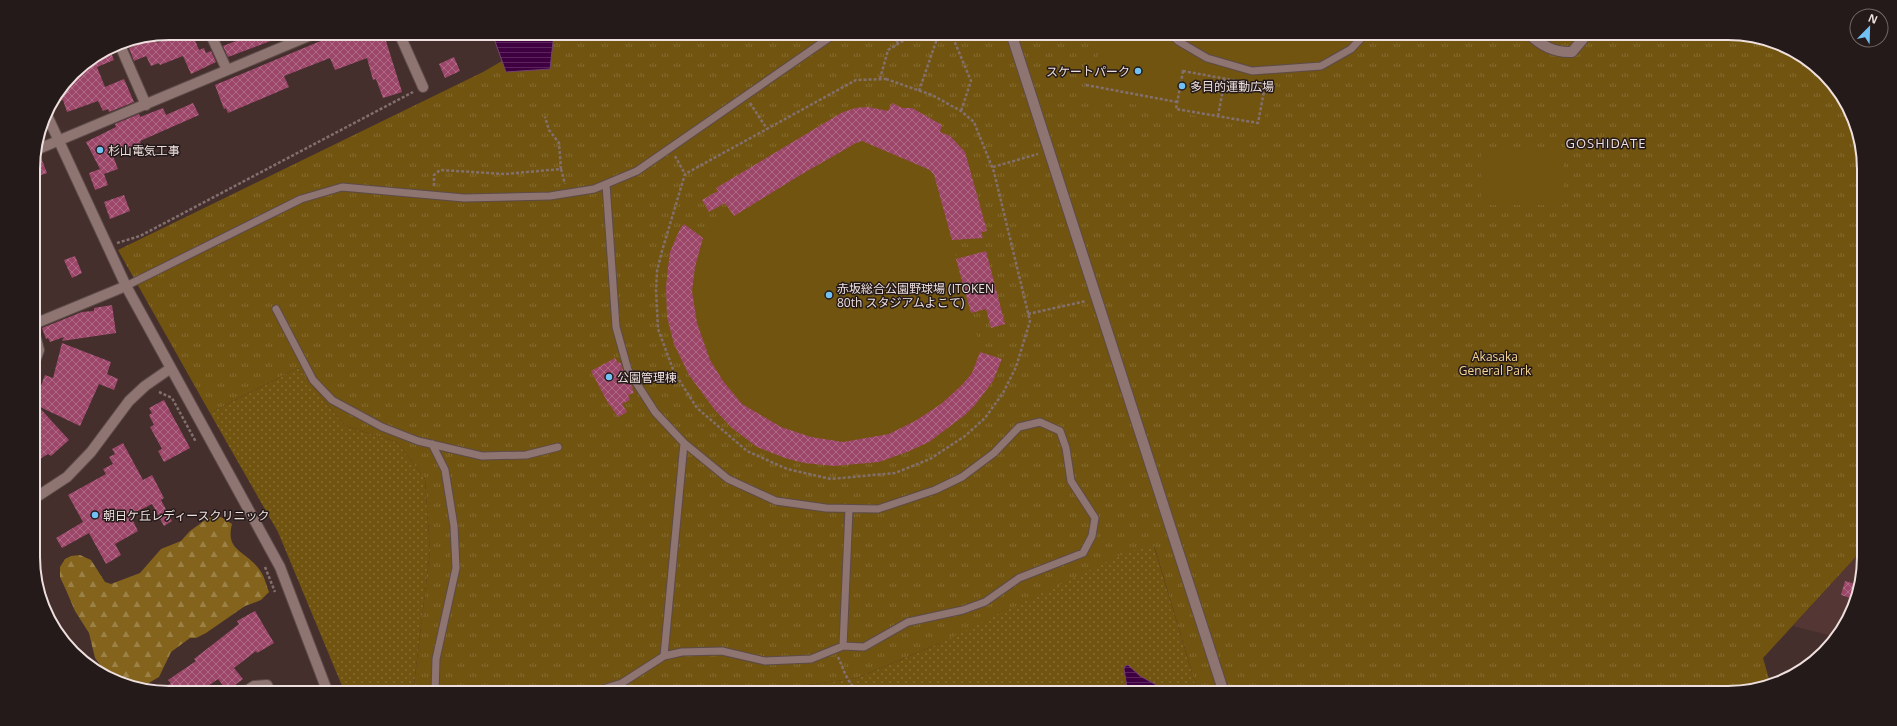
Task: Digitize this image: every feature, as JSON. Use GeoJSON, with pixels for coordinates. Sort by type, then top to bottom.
{"type":"FeatureCollection","features":[{"type":"Feature","properties":{"kind":"street"},"geometry":{"type":"LineString","coordinates":[[213,40],[227,70]]}},
{"type":"Feature","properties":{"kind":"street"},"geometry":{"type":"LineString","coordinates":[[42,148],[227,70],[294,40]]}},
{"type":"Feature","properties":{"kind":"street"},"geometry":{"type":"LineString","coordinates":[[402,40],[423,87]]}},
{"type":"Feature","properties":{"kind":"street"},"geometry":{"type":"LineString","coordinates":[[1012,40],[1222,686]]}},
{"type":"Feature","properties":{"kind":"street"},"geometry":{"type":"LineString","coordinates":[[1535,40],[1560,53],[1572,52],[1582,40]]}},
{"type":"Feature","properties":{"kind":"street"},"geometry":{"type":"LineString","coordinates":[[122,49],[146,104]]}},
{"type":"Feature","properties":{"kind":"street"},"geometry":{"type":"LineString","coordinates":[[50,121],[126,286],[280,567],[325,686]]}},
{"type":"Feature","properties":{"kind":"street"},"geometry":{"type":"LineString","coordinates":[[40,322],[126,286]]}},
{"type":"Feature","properties":{"kind":"street"},"geometry":{"type":"LineString","coordinates":[[40,495],[68,477],[91,452],[129,401],[145,386],[171,368]]}},
{"type":"Feature","properties":{"kind":"street"},"geometry":{"type":"LineString","coordinates":[[254,686],[268,686]]}},
{"type":"Feature","properties":{"kind":"lane"},"geometry":{"type":"LineString","coordinates":[[126,286],[301,199],[342,186],[464,198],[550,196],[594,189],[637,171],[826,40]]}},
{"type":"Feature","properties":{"kind":"lane"},"geometry":{"type":"LineString","coordinates":[[1177,40],[1207,58],[1252,71],[1321,66],[1351,49],[1359,40]]}},
{"type":"Feature","properties":{"kind":"lane"},"geometry":{"type":"LineString","coordinates":[[606,184],[616,327],[628,370],[655,412],[684,443],[728,479],[776,501],[826,508],[878,509],[935,490],[962,477],[994,453],[1019,428],[1040,422],[1060,431],[1066,448],[1071,481],[1095,518],[1092,536],[1083,553],[1019,578],[985,602],[963,610],[908,622],[864,647],[843,646],[811,659],[765,661],[722,651],[682,652],[664,656],[622,683],[612,686]]}},
{"type":"Feature","properties":{"kind":"lane"},"geometry":{"type":"LineString","coordinates":[[276,309],[313,380],[332,400],[382,426],[418,441],[482,456],[526,455],[558,448]]}},
{"type":"Feature","properties":{"kind":"lane"},"geometry":{"type":"LineString","coordinates":[[664,656],[684,443]]}},
{"type":"Feature","properties":{"kind":"lane"},"geometry":{"type":"LineString","coordinates":[[432,444],[445,470],[454,526],[456,568],[436,659],[435,686]]}},
{"type":"Feature","properties":{"kind":"lane"},"geometry":{"type":"LineString","coordinates":[[843,646],[850,508]]}},
{"type":"Feature","properties":{"kind":"path"},"geometry":{"type":"LineString","coordinates":[[895,40],[898,44]]}},
{"type":"Feature","properties":{"kind":"path"},"geometry":{"type":"LineString","coordinates":[[880,79],[888,50],[905,40]]}},
{"type":"Feature","properties":{"kind":"path"},"geometry":{"type":"LineString","coordinates":[[919,91],[937,40]]}},
{"type":"Feature","properties":{"kind":"path"},"geometry":{"type":"LineString","coordinates":[[954,40],[971,81],[960,112]]}},
{"type":"Feature","properties":{"kind":"path"},"geometry":{"type":"LineString","coordinates":[[1183,71],[1225,79],[1265,86],[1258,123],[1176,109],[1183,71]]}},
{"type":"Feature","properties":{"kind":"path"},"geometry":{"type":"LineString","coordinates":[[880,79],[886,79],[932,95],[974,122],[993,167],[1030,321],[1016,367],[1003,393],[985,418],[965,436],[930,459],[895,473],[831,479],[787,469],[747,451],[697,408],[674,372],[658,329],[656,290],[657,271],[685,174],[856,80],[880,79]]}},
{"type":"Feature","properties":{"kind":"path"},"geometry":{"type":"LineString","coordinates":[[1218,116],[1225,79]]}},
{"type":"Feature","properties":{"kind":"path"},"geometry":{"type":"LineString","coordinates":[[1086,85],[1177,102]]}},
{"type":"Feature","properties":{"kind":"path"},"geometry":{"type":"LineString","coordinates":[[108,247],[140,236],[423,87]]}},
{"type":"Feature","properties":{"kind":"path"},"geometry":{"type":"LineString","coordinates":[[746,96],[768,129]]}},
{"type":"Feature","properties":{"kind":"path"},"geometry":{"type":"LineString","coordinates":[[545,117],[549,130],[559,143],[561,169],[567,194]]}},
{"type":"Feature","properties":{"kind":"path"},"geometry":{"type":"LineString","coordinates":[[670,148],[685,174]]}},
{"type":"Feature","properties":{"kind":"path"},"geometry":{"type":"LineString","coordinates":[[993,167],[1048,151]]}},
{"type":"Feature","properties":{"kind":"path"},"geometry":{"type":"LineString","coordinates":[[434,195],[434,175],[440,170],[505,174],[561,169]]}},
{"type":"Feature","properties":{"kind":"path"},"geometry":{"type":"LineString","coordinates":[[1028,314],[1097,299]]}},
{"type":"Feature","properties":{"kind":"path"},"geometry":{"type":"LineString","coordinates":[[159,392],[172,398],[198,445]]}},
{"type":"Feature","properties":{"kind":"path"},"geometry":{"type":"LineString","coordinates":[[262,561],[277,596]]}},
{"type":"Feature","properties":{"kind":"path"},"geometry":{"type":"LineString","coordinates":[[835,649],[851,686]]}},
{"type":"Feature","properties":{"kind":"shaded area"},"geometry":{"type":"Polygon","coordinates":[[[495,40],[553,40],[550,69],[506,72],[495,40]]]}},
{"type":"Feature","properties":{"kind":"shaded area"},"geometry":{"type":"Polygon","coordinates":[[[1857,556],[1855,582],[1850,598],[1844,614],[1830,635],[1793,626],[1857,556]]]}},
{"type":"Feature","properties":{"kind":"shaded area"},"geometry":{"type":"Polygon","coordinates":[[[1128,665],[1140,676],[1158,686],[1127,686],[1124,669],[1125,666],[1128,665]]]}},
{"type":"Feature","properties":{"kind":"green space","name":"Akasaka General Park"},"geometry":{"type":"Polygon","coordinates":[[[494,40],[1728,40],[1753,42],[1769,47],[1785,53],[1800,62],[1825,84],[1840,105],[1847,120],[1853,136],[1856,152],[1857,556],[1763,658],[1769,679],[1753,684],[1736,686],[1196,686],[1154,545],[1125,553],[940,643],[857,678],[802,686],[414,686],[430,551],[425,479],[397,442],[345,426],[298,368],[210,413],[118,250],[483,72],[502,61],[494,40]]]}},
{"type":"Feature","properties":{"kind":"green space","name":"多目的運動広場"},"geometry":{"type":"Polygon","coordinates":[[[1101,40],[1365,40],[1342,60],[1316,72],[1274,75],[1262,128],[1091,96],[1101,40]]]}},
{"type":"Feature","properties":{"kind":"green space","name":"赤坂総合公園野球場 (ITOKEN 80th スタジアムよこて)"},"geometry":{"type":"Polygon","coordinates":[[[862,141],[930,170],[934,175],[976,330],[979,344],[979,354],[977,363],[968,379],[939,405],[911,424],[895,432],[878,437],[849,442],[834,442],[815,439],[779,425],[749,409],[733,394],[716,371],[709,358],[699,331],[693,294],[693,274],[700,246],[709,231],[856,143],[862,141]]]}},
{"type":"Feature","properties":{"kind":"green space"},"geometry":{"type":"Polygon","coordinates":[[[1481,153],[1563,153],[1563,205],[1481,205],[1481,153]]]}},
{"type":"Feature","properties":{"kind":"green space"},"geometry":{"type":"Polygon","coordinates":[[[1087,322],[1196,686],[802,686],[857,678],[940,643],[1087,322]]]}},
{"type":"Feature","properties":{"kind":"green space"},"geometry":{"type":"Polygon","coordinates":[[[298,368],[345,426],[397,442],[425,479],[430,551],[414,686],[342,686],[278,532],[210,413],[298,368]]]}},
{"type":"Feature","properties":{"kind":"green space"},"geometry":{"type":"Polygon","coordinates":[[[221,517],[232,524],[231,540],[238,550],[259,569],[264,577],[269,592],[261,600],[245,606],[206,633],[196,638],[190,638],[171,652],[159,677],[147,684],[112,673],[102,667],[95,658],[89,633],[75,611],[60,577],[60,567],[65,559],[71,556],[80,555],[91,560],[105,582],[111,584],[140,573],[161,549],[181,541],[190,531],[208,518],[221,517]]]}},
{"type":"Feature","properties":{"kind":"building"},"geometry":{"type":"Polygon","coordinates":[[[164,40],[195,40],[199,50],[204,48],[206,53],[211,51],[216,62],[191,74],[183,56],[160,65],[159,63],[151,66],[146,56],[134,61],[129,48],[136,44],[152,41],[156,41],[157,43],[164,40]]]}},
{"type":"Feature","properties":{"kind":"building"},"geometry":{"type":"Polygon","coordinates":[[[238,40],[273,40],[228,57],[223,46],[238,40]]]}},
{"type":"Feature","properties":{"kind":"building"},"geometry":{"type":"Polygon","coordinates":[[[323,40],[389,40],[386,41],[402,92],[383,98],[376,79],[373,80],[367,58],[335,70],[330,58],[284,76],[289,87],[228,113],[226,108],[224,109],[215,85],[323,40]]]}},
{"type":"Feature","properties":{"kind":"building"},"geometry":{"type":"Polygon","coordinates":[[[111,53],[114,60],[97,67],[105,87],[124,79],[134,102],[109,112],[108,109],[103,111],[98,101],[67,112],[63,100],[59,101],[72,84],[84,72],[111,53]]]}},
{"type":"Feature","properties":{"kind":"building"},"geometry":{"type":"Polygon","coordinates":[[[454,57],[460,71],[445,78],[439,64],[454,57]]]}},
{"type":"Feature","properties":{"kind":"building"},"geometry":{"type":"Polygon","coordinates":[[[193,103],[199,115],[140,141],[141,144],[113,156],[118,169],[104,174],[108,185],[95,190],[89,173],[100,169],[86,142],[116,127],[115,124],[139,114],[140,117],[163,108],[166,115],[193,103]]]}},
{"type":"Feature","properties":{"kind":"building"},"geometry":{"type":"Polygon","coordinates":[[[892,103],[902,108],[912,108],[942,125],[940,132],[950,136],[965,152],[987,231],[981,232],[983,238],[952,240],[934,175],[930,170],[862,141],[802,174],[734,216],[725,203],[709,212],[702,200],[718,191],[716,188],[841,113],[855,108],[868,107],[888,111],[892,103]]]}},
{"type":"Feature","properties":{"kind":"building"},"geometry":{"type":"Polygon","coordinates":[[[41,156],[47,173],[40,176],[41,156]]]}},
{"type":"Feature","properties":{"kind":"building"},"geometry":{"type":"Polygon","coordinates":[[[124,195],[130,211],[110,219],[104,202],[124,195]]]}},
{"type":"Feature","properties":{"kind":"building"},"geometry":{"type":"Polygon","coordinates":[[[684,224],[703,238],[695,267],[692,291],[697,323],[710,360],[723,381],[742,404],[781,427],[811,437],[843,442],[889,434],[915,421],[941,404],[962,385],[972,373],[980,352],[1002,359],[993,381],[975,405],[965,415],[929,442],[879,462],[834,466],[804,463],[785,458],[757,447],[732,428],[714,409],[689,375],[674,344],[667,317],[666,287],[670,252],[680,229],[684,224]]]}},
{"type":"Feature","properties":{"kind":"building"},"geometry":{"type":"Polygon","coordinates":[[[986,251],[1005,324],[991,328],[986,309],[971,313],[956,259],[986,251]]]}},
{"type":"Feature","properties":{"kind":"building"},"geometry":{"type":"Polygon","coordinates":[[[75,256],[82,273],[72,278],[64,260],[75,256]]]}},
{"type":"Feature","properties":{"kind":"building"},"geometry":{"type":"Polygon","coordinates":[[[112,305],[116,333],[62,341],[64,337],[50,342],[48,338],[46,339],[42,328],[82,312],[94,311],[94,308],[112,305]]]}},
{"type":"Feature","properties":{"kind":"building"},"geometry":{"type":"Polygon","coordinates":[[[62,343],[111,362],[107,374],[118,379],[114,390],[99,384],[80,426],[40,407],[40,388],[45,375],[53,378],[62,343]]]}},
{"type":"Feature","properties":{"kind":"building","name":"公園管理棟"},"geometry":{"type":"Polygon","coordinates":[[[615,358],[618,363],[620,362],[634,393],[628,395],[630,400],[622,404],[627,412],[618,417],[609,405],[591,371],[615,358]]]}},
{"type":"Feature","properties":{"kind":"building"},"geometry":{"type":"Polygon","coordinates":[[[164,400],[190,448],[164,462],[158,451],[162,449],[150,427],[154,425],[149,415],[152,413],[149,408],[164,400]]]}},
{"type":"Feature","properties":{"kind":"building"},"geometry":{"type":"Polygon","coordinates":[[[40,408],[69,440],[51,456],[48,454],[40,459],[40,408]]]}},
{"type":"Feature","properties":{"kind":"building"},"geometry":{"type":"Polygon","coordinates":[[[123,443],[143,480],[152,475],[164,498],[161,500],[172,521],[164,526],[152,504],[130,515],[138,531],[115,544],[121,555],[106,564],[89,533],[62,548],[56,538],[83,522],[68,495],[106,474],[103,469],[113,464],[109,457],[115,454],[112,449],[123,443]]]}},
{"type":"Feature","properties":{"kind":"building"},"geometry":{"type":"Polygon","coordinates":[[[1845,581],[1854,584],[1850,598],[1841,595],[1845,581]]]}},
{"type":"Feature","properties":{"kind":"building"},"geometry":{"type":"Polygon","coordinates":[[[255,611],[274,643],[257,653],[256,651],[234,668],[243,679],[234,686],[223,686],[218,679],[208,686],[166,686],[171,683],[168,680],[196,661],[194,659],[239,624],[237,621],[255,611]]]}},
{"type":"Feature","properties":{"kind":"place","name":"スケートパーク"},"geometry":{"type":"Point","coordinates":[1138,71]}},
{"type":"Feature","properties":{"kind":"place","name":"多目的運動広場"},"geometry":{"type":"Point","coordinates":[1182,86]}},
{"type":"Feature","properties":{"kind":"place","name":"杉山電気工事"},"geometry":{"type":"Point","coordinates":[100,150]}},
{"type":"Feature","properties":{"kind":"place","name":"赤坂総合公園野球場 (ITOKEN 80th スタジアムよこて)"},"geometry":{"type":"Point","coordinates":[829,295]}},
{"type":"Feature","properties":{"kind":"place","name":"公園管理棟"},"geometry":{"type":"Point","coordinates":[609,377]}},
{"type":"Feature","properties":{"kind":"place","name":"朝日ケ丘レディースクリニック"},"geometry":{"type":"Point","coordinates":[95,515]}},
{"type":"Feature","properties":{"kind":"district","name":"GOSHIDATE"},"geometry":{"type":"Point","coordinates":[1606,143]}}]}
